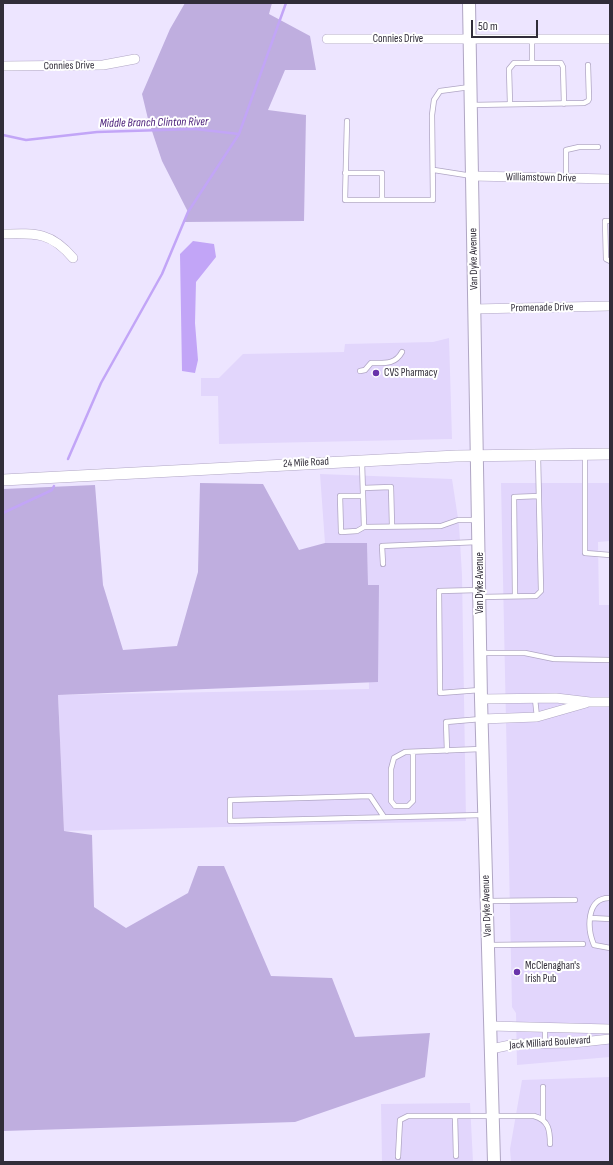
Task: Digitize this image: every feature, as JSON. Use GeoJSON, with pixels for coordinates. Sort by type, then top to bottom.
{"type":"FeatureCollection","features":[{"type":"Feature","properties":{"kind":"main road","name":"Van Dyke Avenue"},"geometry":{"type":"LineString","coordinates":[[469,3],[474,309],[480,542],[481,694],[494,1162]]}},
{"type":"Feature","properties":{"kind":"street","name":"Connies Drive"},"geometry":{"type":"LineString","coordinates":[[327,39],[610,39]]}},
{"type":"Feature","properties":{"kind":"street","name":"Connies Drive"},"geometry":{"type":"LineString","coordinates":[[3,66],[103,65],[135,59]]}},
{"type":"Feature","properties":{"kind":"street","name":"Williamstown Drive"},"geometry":{"type":"LineString","coordinates":[[472,176],[610,179]]}},
{"type":"Feature","properties":{"kind":"street"},"geometry":{"type":"LineString","coordinates":[[3,234],[47,236],[62,245],[73,258]]}},
{"type":"Feature","properties":{"kind":"street","name":"Promenade Drive"},"geometry":{"type":"LineString","coordinates":[[474,309],[610,306]]}},
{"type":"Feature","properties":{"kind":"street","name":"24 Mile Road"},"geometry":{"type":"LineString","coordinates":[[3,480],[477,455],[610,454]]}},
{"type":"Feature","properties":{"kind":"street"},"geometry":{"type":"LineString","coordinates":[[481,694],[535,699],[556,698],[590,702],[610,702]]}},
{"type":"Feature","properties":{"kind":"street"},"geometry":{"type":"LineString","coordinates":[[482,719],[537,717],[590,702]]}},
{"type":"Feature","properties":{"kind":"street","name":"Jack Milliard Boulevard"},"geometry":{"type":"LineString","coordinates":[[490,1026],[545,1026],[610,1029]]}},
{"type":"Feature","properties":{"kind":"street","name":"Jack Milliard Boulevard"},"geometry":{"type":"LineString","coordinates":[[491,1049],[514,1044],[610,1039]]}},
{"type":"Feature","properties":{"kind":"lane"},"geometry":{"type":"LineString","coordinates":[[532,39],[532,62]]}},
{"type":"Feature","properties":{"kind":"lane"},"geometry":{"type":"LineString","coordinates":[[510,104],[509,69],[511,65],[514,63],[532,62],[561,63],[563,67],[564,104]]}},
{"type":"Feature","properties":{"kind":"lane"},"geometry":{"type":"LineString","coordinates":[[471,105],[584,103],[588,101],[588,65]]}},
{"type":"Feature","properties":{"kind":"lane"},"geometry":{"type":"LineString","coordinates":[[347,121],[345,200],[433,200],[434,170],[432,115],[434,100],[440,91],[470,87]]}},
{"type":"Feature","properties":{"kind":"lane"},"geometry":{"type":"LineString","coordinates":[[566,178],[566,150],[579,147],[598,147]]}},
{"type":"Feature","properties":{"kind":"lane"},"geometry":{"type":"LineString","coordinates":[[434,170],[472,176]]}},
{"type":"Feature","properties":{"kind":"lane"},"geometry":{"type":"LineString","coordinates":[[345,173],[382,173],[382,200]]}},
{"type":"Feature","properties":{"kind":"lane"},"geometry":{"type":"LineString","coordinates":[[610,221],[605,221],[606,259],[610,261]]}},
{"type":"Feature","properties":{"kind":"lane"},"geometry":{"type":"LineString","coordinates":[[360,371],[364,370],[371,363],[392,362],[397,360],[402,352]]}},
{"type":"Feature","properties":{"kind":"lane"},"geometry":{"type":"LineString","coordinates":[[585,454],[585,553],[610,555]]}},
{"type":"Feature","properties":{"kind":"lane"},"geometry":{"type":"LineString","coordinates":[[481,694],[440,693],[438,591],[536,596],[542,591],[538,455]]}},
{"type":"Feature","properties":{"kind":"lane"},"geometry":{"type":"LineString","coordinates":[[362,460],[364,527]]}},
{"type":"Feature","properties":{"kind":"lane"},"geometry":{"type":"LineString","coordinates":[[363,488],[392,487],[392,526]]}},
{"type":"Feature","properties":{"kind":"lane"},"geometry":{"type":"LineString","coordinates":[[363,496],[340,496],[341,532],[357,531],[364,527],[441,526],[458,520],[479,520]]}},
{"type":"Feature","properties":{"kind":"lane"},"geometry":{"type":"LineString","coordinates":[[515,596],[514,497],[539,496]]}},
{"type":"Feature","properties":{"kind":"lane"},"geometry":{"type":"LineString","coordinates":[[383,564],[382,546],[480,542]]}},
{"type":"Feature","properties":{"kind":"lane"},"geometry":{"type":"LineString","coordinates":[[481,653],[525,653],[554,659],[610,660]]}},
{"type":"Feature","properties":{"kind":"lane"},"geometry":{"type":"LineString","coordinates":[[535,699],[537,717]]}},
{"type":"Feature","properties":{"kind":"lane"},"geometry":{"type":"LineString","coordinates":[[447,751],[446,722],[482,719]]}},
{"type":"Feature","properties":{"kind":"lane"},"geometry":{"type":"LineString","coordinates":[[413,752],[413,801],[408,806],[395,806],[391,801],[392,769],[394,758],[405,752],[483,749]]}},
{"type":"Feature","properties":{"kind":"lane"},"geometry":{"type":"LineString","coordinates":[[384,817],[370,796],[230,800],[230,821],[485,815]]}},
{"type":"Feature","properties":{"kind":"lane"},"geometry":{"type":"LineString","coordinates":[[610,898],[602,897],[594,903],[591,910],[590,936],[594,945],[610,948]]}},
{"type":"Feature","properties":{"kind":"lane"},"geometry":{"type":"LineString","coordinates":[[487,900],[574,900]]}},
{"type":"Feature","properties":{"kind":"lane"},"geometry":{"type":"LineString","coordinates":[[591,918],[610,919]]}},
{"type":"Feature","properties":{"kind":"lane"},"geometry":{"type":"LineString","coordinates":[[488,945],[583,944]]}},
{"type":"Feature","properties":{"kind":"lane"},"geometry":{"type":"LineString","coordinates":[[545,1026],[545,1043]]}},
{"type":"Feature","properties":{"kind":"lane"},"geometry":{"type":"LineString","coordinates":[[543,1087],[543,1120]]}},
{"type":"Feature","properties":{"kind":"lane"},"geometry":{"type":"LineString","coordinates":[[398,1157],[400,1120],[408,1116],[534,1116],[543,1120],[550,1129],[550,1144]]}},
{"type":"Feature","properties":{"kind":"lane"},"geometry":{"type":"LineString","coordinates":[[456,1116],[456,1156]]}},
{"type":"Feature","properties":{"kind":"shaded area"},"geometry":{"type":"Polygon","coordinates":[[[185,3],[272,3],[269,14],[310,36],[316,70],[285,70],[268,110],[306,115],[304,221],[184,222],[188,212],[162,161],[148,119],[142,94],[170,29],[185,3]]]}},
{"type":"Feature","properties":{"kind":"shaded area"},"geometry":{"type":"Polygon","coordinates":[[[193,241],[214,244],[216,257],[196,282],[195,323],[198,360],[195,373],[182,371],[180,254],[193,241]]]}},
{"type":"Feature","properties":{"kind":"shaded area"},"geometry":{"type":"Polygon","coordinates":[[[449,338],[452,439],[219,444],[218,396],[201,396],[201,378],[219,378],[243,354],[344,352],[345,344],[433,342],[449,338]]]}},
{"type":"Feature","properties":{"kind":"shaded area"},"geometry":{"type":"Polygon","coordinates":[[[320,474],[452,479],[459,525],[462,575],[466,821],[64,831],[58,695],[369,689],[367,543],[325,543],[320,474]]]}},
{"type":"Feature","properties":{"kind":"shaded area"},"geometry":{"type":"Polygon","coordinates":[[[200,483],[263,484],[299,550],[325,543],[367,543],[368,585],[379,585],[378,682],[58,695],[64,831],[92,835],[94,907],[126,928],[188,893],[198,866],[224,866],[271,976],[332,978],[355,1037],[430,1033],[425,1077],[295,1122],[3,1131],[3,489],[95,485],[103,585],[123,650],[177,646],[198,572],[200,483]]]}},
{"type":"Feature","properties":{"kind":"shaded area"},"geometry":{"type":"Polygon","coordinates":[[[501,483],[610,483],[610,541],[598,542],[599,605],[610,605],[610,1057],[517,1065],[516,1013],[512,1007],[501,483]]]}},
{"type":"Feature","properties":{"kind":"shaded area"},"geometry":{"type":"Polygon","coordinates":[[[610,1077],[610,1162],[511,1162],[510,1149],[522,1080],[610,1077]]]}},
{"type":"Feature","properties":{"kind":"shaded area"},"geometry":{"type":"Polygon","coordinates":[[[470,1103],[473,1162],[382,1162],[381,1104],[470,1103]]]}},
{"type":"Feature","properties":{"kind":"waterway"},"geometry":{"type":"LineString","coordinates":[[68,459],[101,383],[162,274],[188,212],[239,134],[286,3]]}},
{"type":"Feature","properties":{"kind":"waterway","name":"Middle Branch Clinton River"},"geometry":{"type":"LineString","coordinates":[[3,135],[26,140],[97,132],[195,129],[239,134]]}},
{"type":"Feature","properties":{"kind":"waterway"},"geometry":{"type":"LineString","coordinates":[[3,513],[52,490],[54,486]]}},
{"type":"Feature","properties":{"kind":"place","name":"CVS Pharmacy"},"geometry":{"type":"Point","coordinates":[376,373]}},
{"type":"Feature","properties":{"kind":"place","name":"McClenaghan's Irish Pub"},"geometry":{"type":"Point","coordinates":[517,972]}}]}
